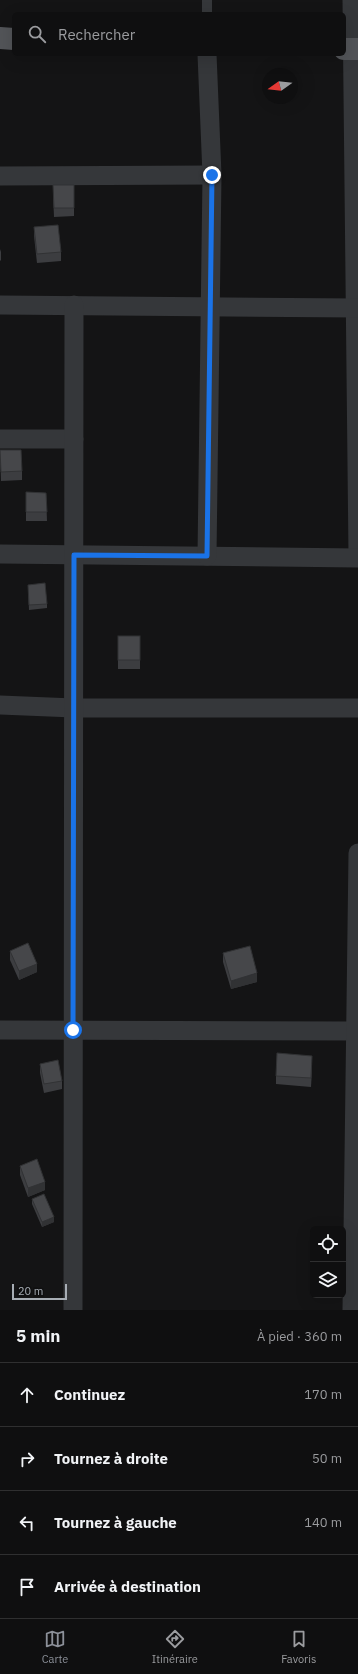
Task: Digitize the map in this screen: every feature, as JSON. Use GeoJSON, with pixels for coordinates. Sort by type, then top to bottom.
{"type":"FeatureCollection","features":[{"type":"Feature","properties":{"kind":"main road"},"geometry":{"type":"LineString","coordinates":[[0,38],[12,39]]}},
{"type":"Feature","properties":{"kind":"street"},"geometry":{"type":"LineString","coordinates":[[0,554],[358,557],[352,0]]}},
{"type":"Feature","properties":{"kind":"street"},"geometry":{"type":"LineString","coordinates":[[207,56],[212,175],[207,556]]}},
{"type":"Feature","properties":{"kind":"street"},"geometry":{"type":"LineString","coordinates":[[0,176],[212,175]]}},
{"type":"Feature","properties":{"kind":"street"},"geometry":{"type":"LineString","coordinates":[[0,305],[356,308]]}},
{"type":"Feature","properties":{"kind":"street"},"geometry":{"type":"LineString","coordinates":[[73,1310],[74,305]]}},
{"type":"Feature","properties":{"kind":"street"},"geometry":{"type":"LineString","coordinates":[[0,439],[74,440]]}},
{"type":"Feature","properties":{"kind":"street"},"geometry":{"type":"LineString","coordinates":[[0,705],[74,708],[358,708]]}},
{"type":"Feature","properties":{"kind":"street"},"geometry":{"type":"LineString","coordinates":[[352,1310],[358,853]]}},
{"type":"Feature","properties":{"kind":"street"},"geometry":{"type":"LineString","coordinates":[[0,1030],[356,1031]]}},
{"type":"Feature","properties":{"kind":"lane"},"geometry":{"type":"LineString","coordinates":[[206,0],[207,12]]}},
{"type":"Feature","properties":{"kind":"building"},"geometry":{"type":"Polygon","coordinates":[[[53,185],[74,185],[74,208],[54,208],[53,185]]]}},
{"type":"Feature","properties":{"kind":"building"},"geometry":{"type":"Polygon","coordinates":[[[58,225],[61,252],[37,254],[34,227],[58,225]]]}},
{"type":"Feature","properties":{"kind":"building"},"geometry":{"type":"Polygon","coordinates":[[[0,450],[21,450],[22,471],[1,472],[0,450]]]}},
{"type":"Feature","properties":{"kind":"building"},"geometry":{"type":"Polygon","coordinates":[[[26,492],[46,493],[47,512],[26,512],[26,492]]]}},
{"type":"Feature","properties":{"kind":"building"},"geometry":{"type":"Polygon","coordinates":[[[45,583],[47,604],[29,605],[28,585],[45,583]]]}},
{"type":"Feature","properties":{"kind":"building"},"geometry":{"type":"Polygon","coordinates":[[[118,636],[140,636],[140,660],[118,660],[118,636]]]}},
{"type":"Feature","properties":{"kind":"building"},"geometry":{"type":"Polygon","coordinates":[[[28,943],[37,964],[19,971],[10,951],[28,943]]]}},
{"type":"Feature","properties":{"kind":"building"},"geometry":{"type":"Polygon","coordinates":[[[250,946],[257,973],[231,981],[223,953],[250,946]]]}},
{"type":"Feature","properties":{"kind":"building"},"geometry":{"type":"Polygon","coordinates":[[[277,1053],[312,1056],[311,1078],[276,1076],[277,1053]]]}},
{"type":"Feature","properties":{"kind":"building"},"geometry":{"type":"Polygon","coordinates":[[[58,1060],[62,1081],[44,1084],[40,1064],[58,1060]]]}},
{"type":"Feature","properties":{"kind":"building"},"geometry":{"type":"Polygon","coordinates":[[[37,1159],[45,1182],[28,1188],[20,1166],[37,1159]]]}},
{"type":"Feature","properties":{"kind":"building"},"geometry":{"type":"Polygon","coordinates":[[[44,1194],[54,1217],[42,1222],[32,1199],[44,1194]]]}},
{"type":"Feature","properties":{"kind":"route"},"geometry":{"type":"LineString","coordinates":[[73,1030],[74,555],[207,556],[212,175]]}}]}
